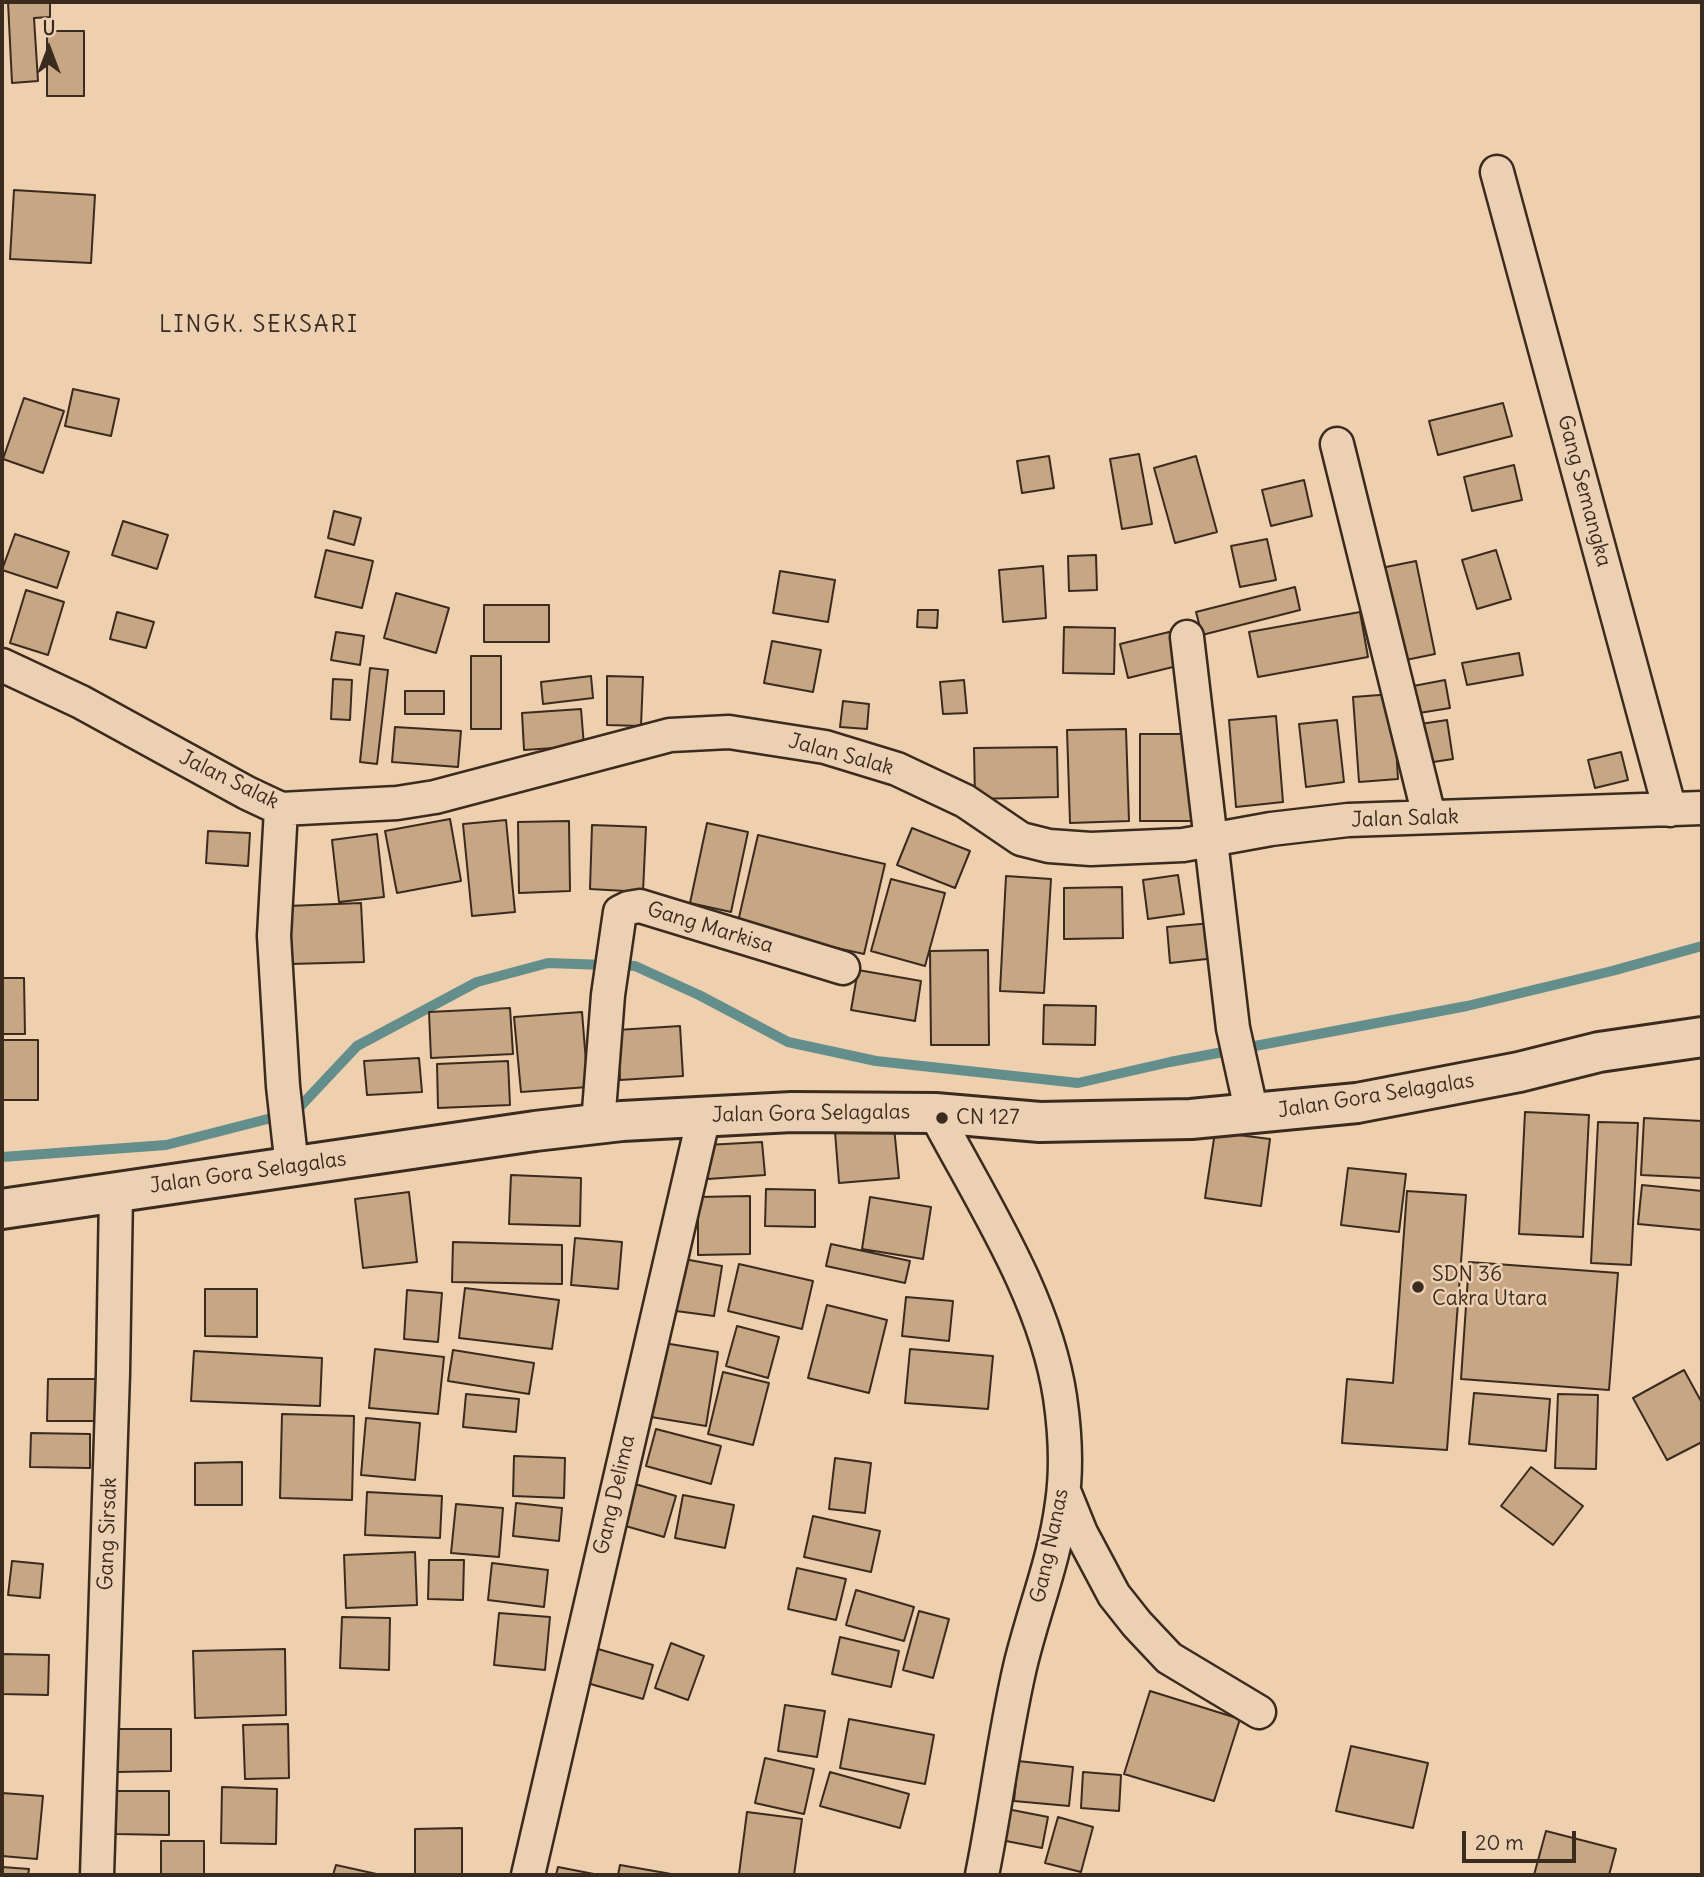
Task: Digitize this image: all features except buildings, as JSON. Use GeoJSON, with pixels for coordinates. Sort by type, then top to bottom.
{"type":"FeatureCollection","features":[{"type":"Feature","properties":{"kind":"street","name":"Gang Semangka"},"geometry":{"type":"LineString","coordinates":[[1497,172],[1670,810]]}},
{"type":"Feature","properties":{"kind":"street"},"geometry":{"type":"LineString","coordinates":[[1337,444],[1429,816]]}},
{"type":"Feature","properties":{"kind":"street"},"geometry":{"type":"LineString","coordinates":[[1187,637],[1233,1028],[1252,1114]]}},
{"type":"Feature","properties":{"kind":"street","name":"Jalan Salak"},"geometry":{"type":"LineString","coordinates":[[2,665],[81,702],[281,809],[397,803],[435,797],[670,736],[729,732],[825,747],[897,769],[965,800],[1021,839],[1049,846],[1091,849],[1160,847],[1348,820],[1702,808]]}},
{"type":"Feature","properties":{"kind":"street"},"geometry":{"type":"LineString","coordinates":[[281,809],[274,936],[283,1086],[290,1149]]}},
{"type":"Feature","properties":{"kind":"street","name":"Gang Markisa"},"geometry":{"type":"LineString","coordinates":[[598,1124],[608,995],[620,912],[640,906],[843,968]]}},
{"type":"Feature","properties":{"kind":"street","name":"Jalan Gora Selagalas"},"geometry":{"type":"LineString","coordinates":[[2,1209],[116,1193],[290,1149],[598,1124],[792,1112],[935,1113],[1040,1122],[1191,1119],[1252,1114],[1356,1103],[1438,1089],[1599,1052],[1702,1037]]}},
{"type":"Feature","properties":{"kind":"street","name":"Gang Nanas"},"geometry":{"type":"LineString","coordinates":[[935,1113],[1031,1295],[1048,1346],[1060,1396],[1064,1443],[1064,1490],[1059,1520],[1020,1667],[982,1875]]}},
{"type":"Feature","properties":{"kind":"street","name":"Gang Delima"},"geometry":{"type":"LineString","coordinates":[[528,1875],[704,1116]]}},
{"type":"Feature","properties":{"kind":"street","name":"Gang Sirsak"},"geometry":{"type":"LineString","coordinates":[[97,1875],[113,1387],[116,1193]]}},
{"type":"Feature","properties":{"kind":"street"},"geometry":{"type":"LineString","coordinates":[[1064,1490],[1081,1533],[1114,1595],[1137,1624],[1169,1658],[1259,1712]]}},
{"type":"Feature","properties":{"kind":"waterway"},"geometry":{"type":"LineString","coordinates":[[2,1157],[166,1145],[295,1112],[357,1046],[477,982],[548,963],[635,966],[699,995],[788,1042],[876,1061],[1078,1083],[1170,1062],[1467,1006],[1702,946]]}},
{"type":"Feature","properties":{"kind":"place","name":"CN 127"},"geometry":{"type":"Point","coordinates":[942,1118]}},
{"type":"Feature","properties":{"kind":"place","name":"SDN 36 Cakra Utara"},"geometry":{"type":"Point","coordinates":[1418,1287]}},
{"type":"Feature","properties":{"kind":"district","name":"LINGK. SEKSARI"},"geometry":{"type":"Point","coordinates":[259,325]}}]}
